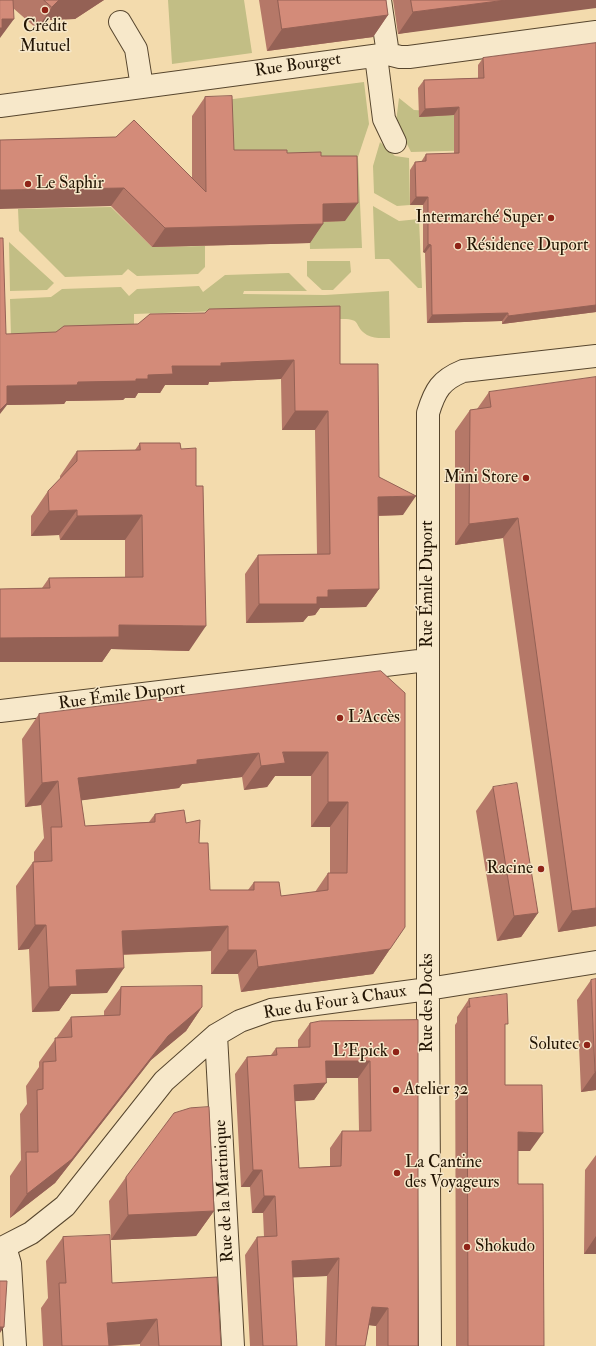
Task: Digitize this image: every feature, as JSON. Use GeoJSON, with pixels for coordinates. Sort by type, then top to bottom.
{"type":"FeatureCollection","features":[{"type":"Feature","properties":{"kind":"street"},"geometry":{"type":"LineString","coordinates":[[380,0],[384,119],[395,142]]}},
{"type":"Feature","properties":{"kind":"street"},"geometry":{"type":"LineString","coordinates":[[120,22],[136,49],[142,87]]}},
{"type":"Feature","properties":{"kind":"street","name":"Rue Bourget"},"geometry":{"type":"LineString","coordinates":[[0,106],[382,55],[409,57],[596,32]]}},
{"type":"Feature","properties":{"kind":"street","name":"Rue Émile Duport"},"geometry":{"type":"LineString","coordinates":[[0,711],[427,660],[428,412],[432,397],[450,376],[463,371],[596,356]]}},
{"type":"Feature","properties":{"kind":"street","name":"Rue des Docks"},"geometry":{"type":"LineString","coordinates":[[427,660],[430,1346]]}},
{"type":"Feature","properties":{"kind":"street","name":"Rue du Four à Chaux"},"geometry":{"type":"LineString","coordinates":[[2,1248],[30,1233],[64,1206],[164,1081],[216,1036],[240,1021],[271,1010],[428,989],[596,962]]}},
{"type":"Feature","properties":{"kind":"street","name":"Rue de la Martinique"},"geometry":{"type":"LineString","coordinates":[[216,1036],[233,1346]]}},
{"type":"Feature","properties":{"kind":"street"},"geometry":{"type":"LineString","coordinates":[[2,1248],[10,1264],[14,1346]]}},
{"type":"Feature","properties":{"kind":"shaded area"},"geometry":{"type":"Polygon","coordinates":[[[168,0],[244,0],[252,53],[172,64],[168,0]]]}},
{"type":"Feature","properties":{"kind":"shaded area"},"geometry":{"type":"Polygon","coordinates":[[[364,82],[369,124],[358,157],[362,248],[310,249],[309,222],[223,163],[218,101],[364,82]]]}},
{"type":"Feature","properties":{"kind":"shaded area"},"geometry":{"type":"Polygon","coordinates":[[[399,98],[414,110],[480,114],[481,150],[411,152],[396,122],[399,98]]]}},
{"type":"Feature","properties":{"kind":"shaded area"},"geometry":{"type":"Polygon","coordinates":[[[380,142],[395,156],[409,158],[410,205],[397,206],[374,193],[373,166],[380,142]]]}},
{"type":"Feature","properties":{"kind":"shaded area"},"geometry":{"type":"Polygon","coordinates":[[[373,206],[399,221],[419,219],[422,288],[418,288],[389,259],[375,259],[373,206]]]}},
{"type":"Feature","properties":{"kind":"shaded area"},"geometry":{"type":"Polygon","coordinates":[[[111,207],[152,247],[205,246],[205,267],[198,274],[137,276],[128,269],[122,275],[65,277],[19,231],[18,209],[111,207]]]}},
{"type":"Feature","properties":{"kind":"shaded area"},"geometry":{"type":"Polygon","coordinates":[[[9,242],[54,283],[47,290],[10,291],[9,242]]]}},
{"type":"Feature","properties":{"kind":"shaded area"},"geometry":{"type":"Polygon","coordinates":[[[307,261],[350,261],[351,272],[333,290],[322,290],[307,276],[307,261]]]}},
{"type":"Feature","properties":{"kind":"shaded area"},"geometry":{"type":"Polygon","coordinates":[[[289,273],[307,291],[244,291],[243,294],[325,295],[389,291],[390,338],[376,338],[367,335],[355,321],[346,319],[218,311],[134,314],[134,328],[11,338],[10,299],[51,297],[62,289],[121,287],[129,296],[137,289],[199,286],[203,292],[225,275],[289,273]]]}},
{"type":"Feature","properties":{"kind":"building"},"geometry":{"type":"Polygon","coordinates":[[[0,0],[13,0],[14,19],[2,19],[2,28],[0,28],[0,0]]]}},
{"type":"Feature","properties":{"kind":"building"},"geometry":{"type":"Polygon","coordinates":[[[44,0],[59,0],[52,7],[44,0]]]}},
{"type":"Feature","properties":{"kind":"building"},"geometry":{"type":"Polygon","coordinates":[[[278,0],[386,0],[388,15],[282,29],[278,0]]]}},
{"type":"Feature","properties":{"kind":"building"},"geometry":{"type":"Polygon","coordinates":[[[411,0],[506,0],[413,12],[411,0]]]}},
{"type":"Feature","properties":{"kind":"building"},"geometry":{"type":"Polygon","coordinates":[[[596,43],[596,305],[508,316],[508,313],[432,315],[431,245],[428,244],[428,197],[416,197],[415,162],[426,161],[426,154],[459,153],[459,107],[425,109],[424,80],[484,78],[483,58],[596,43]]]}},
{"type":"Feature","properties":{"kind":"building"},"geometry":{"type":"Polygon","coordinates":[[[232,96],[234,150],[287,150],[287,153],[321,152],[321,156],[357,156],[358,203],[323,204],[323,224],[165,228],[124,188],[0,190],[0,140],[116,137],[134,120],[206,192],[205,97],[232,96]]]}},
{"type":"Feature","properties":{"kind":"building"},"geometry":{"type":"Polygon","coordinates":[[[0,238],[3,238],[6,334],[56,332],[64,326],[138,324],[150,314],[205,313],[209,309],[340,306],[340,364],[378,364],[379,477],[416,496],[378,497],[379,589],[328,590],[328,597],[317,597],[317,604],[259,604],[258,555],[330,554],[328,411],[295,411],[294,360],[221,363],[221,366],[172,366],[173,374],[148,375],[148,379],[136,379],[136,381],[78,382],[77,385],[7,386],[7,403],[0,410],[0,238]]]}},
{"type":"Feature","properties":{"kind":"building"},"geometry":{"type":"Polygon","coordinates":[[[596,377],[596,908],[572,911],[518,518],[469,524],[470,410],[491,407],[489,392],[596,377]]]}},
{"type":"Feature","properties":{"kind":"building"},"geometry":{"type":"Polygon","coordinates":[[[140,443],[180,443],[181,449],[196,448],[196,486],[203,486],[206,626],[119,625],[119,637],[0,638],[0,589],[50,588],[49,578],[143,577],[142,515],[77,516],[77,510],[49,511],[48,491],[77,461],[77,451],[140,450],[140,443]]]}},
{"type":"Feature","properties":{"kind":"building"},"geometry":{"type":"Polygon","coordinates":[[[381,671],[405,693],[405,927],[390,949],[258,967],[256,950],[228,950],[228,926],[122,931],[124,968],[76,970],[77,986],[49,987],[46,925],[35,925],[33,862],[52,861],[51,827],[62,827],[58,781],[42,783],[39,714],[381,671]],[[283,752],[285,763],[261,766],[259,753],[197,760],[197,764],[78,778],[85,826],[155,822],[155,814],[184,810],[186,823],[200,820],[199,843],[208,843],[210,890],[254,890],[254,882],[279,882],[281,896],[328,890],[328,873],[347,873],[348,802],[328,802],[328,752],[283,752]]]}},
{"type":"Feature","properties":{"kind":"building"},"geometry":{"type":"Polygon","coordinates":[[[517,783],[538,913],[514,916],[493,787],[517,783]]]}},
{"type":"Feature","properties":{"kind":"building"},"geometry":{"type":"Polygon","coordinates":[[[596,979],[596,1072],[595,1072],[591,980],[596,979]]]}},
{"type":"Feature","properties":{"kind":"building"},"geometry":{"type":"Polygon","coordinates":[[[202,986],[202,1007],[168,1036],[72,1159],[27,1194],[26,1152],[38,1152],[37,1090],[43,1089],[43,1062],[56,1061],[55,1038],[72,1037],[71,1017],[120,1015],[121,987],[202,986]]]}},
{"type":"Feature","properties":{"kind":"building"},"geometry":{"type":"Polygon","coordinates":[[[507,994],[508,1024],[505,1024],[505,1085],[542,1085],[543,1133],[518,1132],[518,1184],[543,1184],[544,1346],[468,1346],[467,1007],[470,1007],[469,999],[507,994]]]}},
{"type":"Feature","properties":{"kind":"building"},"geometry":{"type":"Polygon","coordinates":[[[418,1020],[418,1346],[388,1346],[388,1308],[372,1307],[365,1346],[336,1346],[339,1258],[292,1261],[297,1346],[263,1346],[257,1237],[277,1236],[275,1196],[264,1196],[262,1170],[253,1170],[247,1057],[277,1055],[276,1048],[310,1047],[310,1023],[320,1021],[418,1020]],[[326,1061],[326,1083],[294,1085],[299,1168],[341,1166],[342,1131],[371,1131],[370,1061],[326,1061]]]}},
{"type":"Feature","properties":{"kind":"building"},"geometry":{"type":"Polygon","coordinates":[[[209,1107],[214,1211],[128,1215],[126,1177],[174,1113],[190,1108],[209,1107]]]}},
{"type":"Feature","properties":{"kind":"building"},"geometry":{"type":"Polygon","coordinates":[[[110,1235],[112,1283],[217,1277],[221,1346],[159,1346],[157,1319],[107,1323],[109,1346],[62,1346],[59,1283],[66,1283],[63,1237],[110,1235]]]}},
{"type":"Feature","properties":{"kind":"building"},"geometry":{"type":"Polygon","coordinates":[[[0,1281],[7,1281],[4,1327],[0,1327],[0,1281]]]}},
{"type":"Feature","properties":{"kind":"place","name":"Crédit Mutuel"},"geometry":{"type":"Point","coordinates":[45,10]}},
{"type":"Feature","properties":{"kind":"place","name":"Le Saphir"},"geometry":{"type":"Point","coordinates":[28,184]}},
{"type":"Feature","properties":{"kind":"place","name":"Intermarché Super"},"geometry":{"type":"Point","coordinates":[551,218]}},
{"type":"Feature","properties":{"kind":"place","name":"Résidence Duport"},"geometry":{"type":"Point","coordinates":[458,246]}},
{"type":"Feature","properties":{"kind":"place","name":"Mini Store"},"geometry":{"type":"Point","coordinates":[526,478]}},
{"type":"Feature","properties":{"kind":"place","name":"L'Accès"},"geometry":{"type":"Point","coordinates":[340,718]}},
{"type":"Feature","properties":{"kind":"place","name":"Racine"},"geometry":{"type":"Point","coordinates":[541,869]}},
{"type":"Feature","properties":{"kind":"place","name":"Solutec"},"geometry":{"type":"Point","coordinates":[587,1045]}},
{"type":"Feature","properties":{"kind":"place","name":"L'Epick"},"geometry":{"type":"Point","coordinates":[396,1052]}},
{"type":"Feature","properties":{"kind":"place","name":"Atelier 32"},"geometry":{"type":"Point","coordinates":[396,1090]}},
{"type":"Feature","properties":{"kind":"place","name":"La Cantine des Voyageurs"},"geometry":{"type":"Point","coordinates":[397,1173]}},
{"type":"Feature","properties":{"kind":"place","name":"Shokudo"},"geometry":{"type":"Point","coordinates":[467,1247]}}]}
